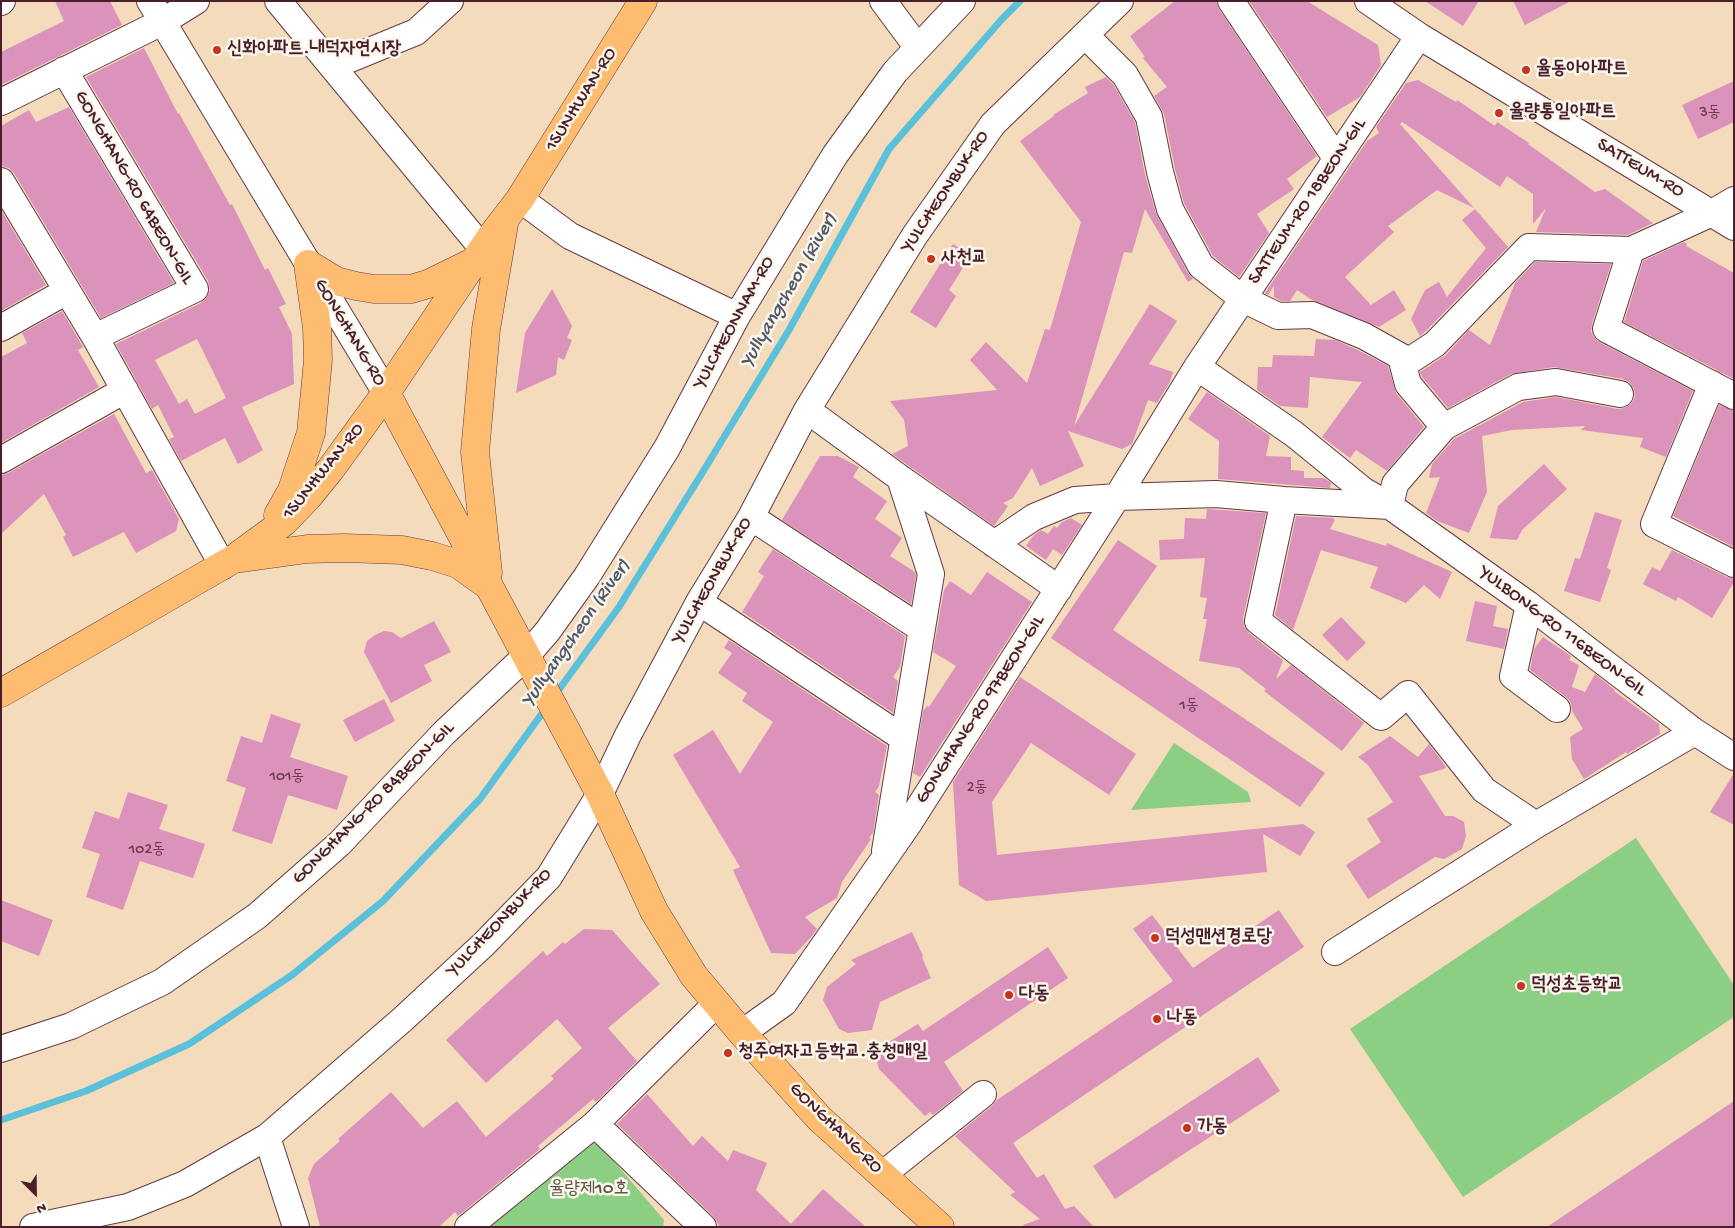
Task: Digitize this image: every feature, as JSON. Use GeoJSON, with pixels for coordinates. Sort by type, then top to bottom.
{"type":"FeatureCollection","features":[{"type":"Feature","properties":{"kind":"main road","name":"1SUNHWAN-RO"},"geometry":{"type":"LineString","coordinates":[[1,693],[227,563],[284,522],[308,497],[386,393],[479,254],[513,209],[643,1]]}},
{"type":"Feature","properties":{"kind":"main road"},"geometry":{"type":"LineString","coordinates":[[489,587],[475,452],[486,329],[513,209]]}},
{"type":"Feature","properties":{"kind":"main road"},"geometry":{"type":"LineString","coordinates":[[308,264],[336,281],[356,286],[374,289],[411,289],[428,284],[479,254]]}},
{"type":"Feature","properties":{"kind":"main road"},"geometry":{"type":"LineString","coordinates":[[227,563],[277,516],[292,490],[311,433],[318,360],[317,328],[308,264]]}},
{"type":"Feature","properties":{"kind":"main road","name":"GONGHANG-RO"},"geometry":{"type":"LineString","coordinates":[[386,393],[600,794],[654,911],[694,976],[742,1033],[820,1119],[940,1227]]}},
{"type":"Feature","properties":{"kind":"main road"},"geometry":{"type":"LineString","coordinates":[[227,563],[307,549],[402,550],[458,564],[489,587]]}},
{"type":"Feature","properties":{"kind":"street"},"geometry":{"type":"LineString","coordinates":[[156,12],[196,1]]}},
{"type":"Feature","properties":{"kind":"street"},"geometry":{"type":"LineString","coordinates":[[278,1],[333,66],[479,254]]}},
{"type":"Feature","properties":{"kind":"street"},"geometry":{"type":"LineString","coordinates":[[333,66],[416,32],[450,1]]}},
{"type":"Feature","properties":{"kind":"street"},"geometry":{"type":"LineString","coordinates":[[882,1],[912,40]]}},
{"type":"Feature","properties":{"kind":"street","name":"YULCHEONNAM-RO"},"geometry":{"type":"LineString","coordinates":[[530,664],[547,632],[587,576],[667,448],[736,316],[835,155],[895,72],[962,1]]}},
{"type":"Feature","properties":{"kind":"street","name":"YULCHEONBUK-RO"},"geometry":{"type":"LineString","coordinates":[[33,1227],[132,1217],[267,1137],[402,1019],[484,944],[549,877],[600,794],[628,735],[699,602],[751,517],[808,410],[915,235],[993,124],[1120,1]]}},
{"type":"Feature","properties":{"kind":"street"},"geometry":{"type":"LineString","coordinates":[[1231,1],[1336,158]]}},
{"type":"Feature","properties":{"kind":"street","name":"SATTEUM-RO"},"geometry":{"type":"LineString","coordinates":[[1368,1],[1419,36],[1727,213]]}},
{"type":"Feature","properties":{"kind":"street","name":"GONGHANG-RO 64BEON-GIL"},"geometry":{"type":"LineString","coordinates":[[1,102],[64,70],[156,12]]}},
{"type":"Feature","properties":{"kind":"street","name":"GONGHANG-RO"},"geometry":{"type":"LineString","coordinates":[[156,12],[386,393]]}},
{"type":"Feature","properties":{"kind":"street"},"geometry":{"type":"LineString","coordinates":[[1085,35],[1125,74],[1150,117],[1160,172],[1170,209],[1201,266],[1243,299],[1278,316],[1312,315],[1364,336],[1410,361],[1435,344],[1529,247],[1631,250],[1727,213]]}},
{"type":"Feature","properties":{"kind":"street","name":"SATTEUM-RO 18BEON-GIL"},"geometry":{"type":"LineString","coordinates":[[1197,367],[1419,36]]}},
{"type":"Feature","properties":{"kind":"street","name":"GONGHANG-RO 64BEON-GIL"},"geometry":{"type":"LineString","coordinates":[[64,70],[195,288],[95,337]]}},
{"type":"Feature","properties":{"kind":"street"},"geometry":{"type":"LineString","coordinates":[[1,181],[227,563]]}},
{"type":"Feature","properties":{"kind":"street"},"geometry":{"type":"LineString","coordinates":[[513,209],[736,316]]}},
{"type":"Feature","properties":{"kind":"street"},"geometry":{"type":"LineString","coordinates":[[1631,250],[1606,329],[1723,390],[1654,524],[1734,564]]}},
{"type":"Feature","properties":{"kind":"street"},"geometry":{"type":"LineString","coordinates":[[1,328],[67,291]]}},
{"type":"Feature","properties":{"kind":"street"},"geometry":{"type":"LineString","coordinates":[[1402,357],[1408,384],[1444,427]]}},
{"type":"Feature","properties":{"kind":"street","name":"GONGHANG-RO 97BEON-GIL"},"geometry":{"type":"LineString","coordinates":[[742,1033],[784,1003],[883,860],[1059,589],[1197,367]]}},
{"type":"Feature","properties":{"kind":"street","name":"YULBONG-RO 116BEON-GIL"},"geometry":{"type":"LineString","coordinates":[[1197,367],[1294,434],[1364,491],[1390,506],[1529,605],[1695,732],[1730,747]]}},
{"type":"Feature","properties":{"kind":"street"},"geometry":{"type":"LineString","coordinates":[[994,544],[1034,517],[1074,500],[1216,494],[1390,506],[1395,484],[1444,427],[1518,387],[1556,382],[1620,394]]}},
{"type":"Feature","properties":{"kind":"street"},"geometry":{"type":"LineString","coordinates":[[1,460],[125,390]]}},
{"type":"Feature","properties":{"kind":"street"},"geometry":{"type":"LineString","coordinates":[[808,410],[900,478],[1059,589]]}},
{"type":"Feature","properties":{"kind":"street"},"geometry":{"type":"LineString","coordinates":[[883,860],[931,574],[900,478]]}},
{"type":"Feature","properties":{"kind":"street"},"geometry":{"type":"LineString","coordinates":[[1284,500],[1258,621],[1380,717],[1408,694],[1484,790],[1536,825]]}},
{"type":"Feature","properties":{"kind":"street"},"geometry":{"type":"LineString","coordinates":[[751,517],[922,629]]}},
{"type":"Feature","properties":{"kind":"street"},"geometry":{"type":"LineString","coordinates":[[699,602],[904,738]]}},
{"type":"Feature","properties":{"kind":"street"},"geometry":{"type":"LineString","coordinates":[[1529,605],[1513,676],[1557,709]]}},
{"type":"Feature","properties":{"kind":"street","name":"GONGHANG-RO 84BEON-GIL"},"geometry":{"type":"LineString","coordinates":[[1,1048],[71,1026],[162,982],[257,916],[339,844],[444,733],[530,664]]}},
{"type":"Feature","properties":{"kind":"street"},"geometry":{"type":"LineString","coordinates":[[1335,952],[1536,825],[1695,732]]}},
{"type":"Feature","properties":{"kind":"street"},"geometry":{"type":"LineString","coordinates":[[468,1227],[595,1124],[717,1003]]}},
{"type":"Feature","properties":{"kind":"street"},"geometry":{"type":"LineString","coordinates":[[882,1175],[983,1094]]}},
{"type":"Feature","properties":{"kind":"street"},"geometry":{"type":"LineString","coordinates":[[595,1124],[699,1226]]}},
{"type":"Feature","properties":{"kind":"street"},"geometry":{"type":"LineString","coordinates":[[267,1137],[296,1227]]}},
{"type":"Feature","properties":{"kind":"green space"},"geometry":{"type":"Polygon","coordinates":[[[1174,743],[1248,792],[1251,802],[1131,810],[1174,743]]]}},
{"type":"Feature","properties":{"kind":"green space"},"geometry":{"type":"Polygon","coordinates":[[[1636,838],[1734,985],[1734,1017],[1463,1197],[1350,1029],[1636,838]]]}},
{"type":"Feature","properties":{"kind":"green space","name":"율량제10호"},"geometry":{"type":"Polygon","coordinates":[[[594,1138],[664,1220],[663,1227],[489,1227],[594,1138]]]}},
{"type":"Feature","properties":{"kind":"building"},"geometry":{"type":"Polygon","coordinates":[[[55,1],[110,1],[122,25],[1,85],[1,52],[64,21],[55,1]]]}},
{"type":"Feature","properties":{"kind":"building"},"geometry":{"type":"Polygon","coordinates":[[[1175,1],[1216,1],[1219,9],[1317,156],[1287,179],[1294,189],[1257,214],[1269,233],[1239,277],[1213,256],[1184,203],[1164,114],[1154,96],[1167,87],[1143,58],[1145,57],[1130,36],[1175,1]]]}},
{"type":"Feature","properties":{"kind":"building"},"geometry":{"type":"Polygon","coordinates":[[[1249,1],[1307,1],[1378,45],[1381,65],[1360,97],[1327,117],[1249,1]]]}},
{"type":"Feature","properties":{"kind":"building"},"geometry":{"type":"Polygon","coordinates":[[[1425,1],[1479,1],[1463,26],[1425,1]]]}},
{"type":"Feature","properties":{"kind":"building"},"geometry":{"type":"Polygon","coordinates":[[[1513,1],[1571,1],[1525,25],[1513,1]]]}},
{"type":"Feature","properties":{"kind":"building"},"geometry":{"type":"Polygon","coordinates":[[[144,48],[178,114],[230,205],[232,204],[265,270],[268,268],[286,304],[279,307],[292,334],[294,384],[242,407],[263,450],[238,464],[225,438],[181,461],[169,439],[174,437],[158,405],[152,409],[116,344],[201,303],[207,297],[210,290],[208,281],[86,77],[144,48]],[[197,339],[155,360],[179,404],[187,399],[195,414],[226,398],[197,339]]]}},
{"type":"Feature","properties":{"kind":"building"},"geometry":{"type":"Polygon","coordinates":[[[1106,77],[1113,84],[1135,122],[1145,175],[1156,213],[1193,279],[1188,282],[1145,209],[1132,253],[1124,252],[1074,426],[1150,304],[1177,321],[1149,364],[1173,372],[1170,382],[1157,403],[1148,400],[1132,444],[1122,449],[1068,431],[1084,466],[1040,486],[1032,468],[1013,498],[1003,503],[1008,506],[994,526],[892,454],[908,446],[904,420],[890,401],[997,390],[970,360],[986,342],[1027,383],[1045,329],[1050,330],[1081,222],[1020,141],[1053,115],[1088,93],[1085,87],[1106,77]]]}},
{"type":"Feature","properties":{"kind":"building"},"geometry":{"type":"Polygon","coordinates":[[[1418,80],[1456,102],[1457,100],[1495,126],[1497,122],[1529,143],[1595,192],[1605,189],[1653,223],[1628,235],[1536,232],[1546,208],[1533,224],[1533,194],[1507,176],[1500,187],[1402,122],[1400,124],[1474,208],[1437,190],[1388,226],[1394,232],[1345,277],[1371,305],[1394,290],[1406,310],[1379,327],[1312,300],[1297,290],[1290,301],[1281,301],[1274,297],[1274,286],[1268,295],[1265,293],[1367,141],[1379,133],[1376,127],[1406,83],[1418,80]]]}},
{"type":"Feature","properties":{"kind":"building"},"geometry":{"type":"Polygon","coordinates":[[[1734,81],[1734,122],[1698,139],[1682,105],[1734,81]]]}},
{"type":"Feature","properties":{"kind":"building"},"geometry":{"type":"Polygon","coordinates":[[[69,107],[174,283],[101,318],[14,173],[9,168],[1,166],[1,126],[29,110],[36,122],[69,107]]]}},
{"type":"Feature","properties":{"kind":"building"},"geometry":{"type":"Polygon","coordinates":[[[1475,209],[1508,247],[1420,336],[1411,319],[1425,290],[1439,282],[1447,297],[1486,248],[1462,220],[1475,209]]]}},
{"type":"Feature","properties":{"kind":"building"},"geometry":{"type":"Polygon","coordinates":[[[1,210],[46,285],[1,311],[1,210]]]}},
{"type":"Feature","properties":{"kind":"building"},"geometry":{"type":"Polygon","coordinates":[[[1684,242],[1687,244],[1686,246],[1734,273],[1734,379],[1624,322],[1643,261],[1684,242]]]}},
{"type":"Feature","properties":{"kind":"building"},"geometry":{"type":"Polygon","coordinates":[[[953,244],[971,255],[949,290],[956,296],[936,328],[910,312],[953,244]]]}},
{"type":"Feature","properties":{"kind":"building"},"geometry":{"type":"Polygon","coordinates":[[[1535,262],[1611,264],[1592,324],[1591,332],[1594,337],[1599,342],[1693,391],[1666,457],[1640,447],[1643,438],[1581,430],[1585,426],[1512,430],[1482,436],[1487,492],[1469,533],[1437,521],[1426,513],[1440,477],[1429,478],[1432,464],[1454,439],[1523,402],[1556,397],[1618,409],[1631,404],[1635,397],[1634,389],[1630,383],[1623,379],[1554,367],[1511,374],[1448,408],[1422,377],[1420,372],[1446,355],[1469,330],[1490,345],[1515,283],[1535,262]]]}},
{"type":"Feature","properties":{"kind":"building"},"geometry":{"type":"Polygon","coordinates":[[[552,289],[572,326],[567,338],[572,340],[564,360],[558,357],[556,375],[516,393],[525,333],[552,289]]]}},
{"type":"Feature","properties":{"kind":"building"},"geometry":{"type":"Polygon","coordinates":[[[62,311],[83,347],[78,350],[99,387],[1,443],[1,357],[27,343],[22,333],[62,311]]]}},
{"type":"Feature","properties":{"kind":"building"},"geometry":{"type":"Polygon","coordinates":[[[1316,339],[1335,340],[1388,366],[1396,393],[1424,427],[1387,471],[1356,450],[1350,458],[1322,437],[1362,382],[1310,377],[1308,408],[1280,406],[1257,390],[1258,367],[1272,367],[1273,355],[1314,356],[1316,339]]]}},
{"type":"Feature","properties":{"kind":"building"},"geometry":{"type":"Polygon","coordinates":[[[1207,392],[1270,436],[1266,456],[1291,457],[1291,470],[1304,471],[1304,478],[1324,478],[1331,483],[1330,488],[1218,479],[1219,441],[1188,419],[1207,392]]]}},
{"type":"Feature","properties":{"kind":"building"},"geometry":{"type":"Polygon","coordinates":[[[1719,405],[1734,411],[1734,547],[1673,516],[1719,405]]]}},
{"type":"Feature","properties":{"kind":"building"},"geometry":{"type":"Polygon","coordinates":[[[114,414],[146,473],[152,470],[179,519],[176,531],[136,553],[124,532],[73,557],[63,537],[66,535],[44,494],[1,534],[1,475],[8,473],[114,414]]]}},
{"type":"Feature","properties":{"kind":"building"},"geometry":{"type":"Polygon","coordinates":[[[820,456],[838,456],[859,467],[853,477],[887,501],[875,519],[902,538],[890,556],[915,572],[911,604],[782,520],[820,456]]]}},
{"type":"Feature","properties":{"kind":"building"},"geometry":{"type":"Polygon","coordinates":[[[1544,464],[1567,489],[1522,530],[1517,540],[1490,538],[1498,506],[1544,464]]]}},
{"type":"Feature","properties":{"kind":"building"},"geometry":{"type":"Polygon","coordinates":[[[1207,509],[1266,513],[1243,618],[1244,626],[1249,633],[1283,660],[1276,679],[1291,665],[1364,723],[1342,751],[1264,691],[1266,689],[1239,668],[1199,661],[1207,619],[1203,619],[1207,598],[1200,597],[1205,558],[1160,560],[1159,540],[1184,539],[1185,518],[1206,519],[1207,509]]]}},
{"type":"Feature","properties":{"kind":"building"},"geometry":{"type":"Polygon","coordinates":[[[1595,512],[1622,520],[1607,568],[1611,570],[1600,602],[1564,591],[1575,558],[1580,559],[1595,512]]]}},
{"type":"Feature","properties":{"kind":"building"},"geometry":{"type":"Polygon","coordinates":[[[1296,516],[1333,518],[1335,520],[1330,529],[1386,546],[1387,543],[1452,572],[1440,599],[1424,585],[1406,603],[1370,588],[1378,567],[1321,550],[1293,630],[1275,615],[1296,516]]]}},
{"type":"Feature","properties":{"kind":"building"},"geometry":{"type":"Polygon","coordinates":[[[1071,518],[1082,525],[1062,555],[1053,549],[1046,560],[1026,546],[1033,536],[1041,530],[1048,534],[1054,526],[1057,528],[1062,522],[1071,518]]]}},
{"type":"Feature","properties":{"kind":"building"},"geometry":{"type":"Polygon","coordinates":[[[1118,540],[1157,566],[1113,630],[1325,773],[1300,807],[1051,638],[1118,540]]]}},
{"type":"Feature","properties":{"kind":"building"},"geometry":{"type":"Polygon","coordinates":[[[773,549],[905,636],[900,667],[893,677],[898,681],[893,713],[742,612],[764,576],[758,572],[773,549]]]}},
{"type":"Feature","properties":{"kind":"building"},"geometry":{"type":"Polygon","coordinates":[[[1672,550],[1734,579],[1712,618],[1678,597],[1676,601],[1643,584],[1652,567],[1660,571],[1672,550]]]}},
{"type":"Feature","properties":{"kind":"building"},"geometry":{"type":"Polygon","coordinates":[[[987,572],[1032,602],[920,777],[913,773],[923,711],[927,706],[929,707],[956,666],[933,652],[944,590],[950,581],[971,595],[987,572]]]}},
{"type":"Feature","properties":{"kind":"building"},"geometry":{"type":"Polygon","coordinates":[[[1475,601],[1497,606],[1493,626],[1508,629],[1504,649],[1466,641],[1475,601]]]}},
{"type":"Feature","properties":{"kind":"building"},"geometry":{"type":"Polygon","coordinates":[[[1341,617],[1366,643],[1347,661],[1322,635],[1341,617]]]}},
{"type":"Feature","properties":{"kind":"building"},"geometry":{"type":"Polygon","coordinates":[[[434,621],[451,652],[424,665],[432,681],[391,703],[364,652],[367,641],[384,631],[392,632],[401,638],[434,621]]]}},
{"type":"Feature","properties":{"kind":"building"},"geometry":{"type":"Polygon","coordinates":[[[1543,637],[1571,656],[1569,660],[1579,665],[1572,687],[1585,692],[1595,674],[1614,691],[1659,724],[1660,734],[1627,754],[1626,752],[1584,779],[1572,759],[1570,737],[1583,729],[1572,711],[1571,703],[1530,670],[1534,649],[1543,637]]]}},
{"type":"Feature","properties":{"kind":"building"},"geometry":{"type":"Polygon","coordinates":[[[729,640],[887,746],[879,786],[875,792],[879,795],[873,833],[869,838],[871,839],[842,882],[837,898],[805,917],[817,929],[795,954],[771,953],[733,870],[740,867],[673,755],[713,730],[740,774],[773,722],[742,701],[747,693],[718,673],[732,653],[724,648],[729,640]]]}},
{"type":"Feature","properties":{"kind":"building"},"geometry":{"type":"Polygon","coordinates":[[[1020,677],[1136,754],[1109,795],[1031,743],[992,802],[997,855],[1303,824],[1315,832],[1300,856],[1263,834],[1267,872],[986,901],[959,885],[953,782],[1020,677]]]}},
{"type":"Feature","properties":{"kind":"building"},"geometry":{"type":"Polygon","coordinates":[[[384,699],[395,721],[355,742],[343,720],[384,699]]]}},
{"type":"Feature","properties":{"kind":"building"},"geometry":{"type":"Polygon","coordinates":[[[271,714],[301,724],[290,757],[348,776],[337,810],[288,795],[272,844],[232,831],[246,788],[226,781],[241,736],[262,743],[271,714]]]}},
{"type":"Feature","properties":{"kind":"building"},"geometry":{"type":"Polygon","coordinates":[[[1390,736],[1418,757],[1429,744],[1446,767],[1419,776],[1445,816],[1453,816],[1464,822],[1466,836],[1462,849],[1444,859],[1435,857],[1368,899],[1346,865],[1381,842],[1367,819],[1393,802],[1368,765],[1358,757],[1390,736]]]}},
{"type":"Feature","properties":{"kind":"building"},"geometry":{"type":"Polygon","coordinates":[[[1734,773],[1734,825],[1710,812],[1734,773]]]}},
{"type":"Feature","properties":{"kind":"building"},"geometry":{"type":"Polygon","coordinates":[[[128,792],[168,805],[159,829],[205,844],[193,878],[140,861],[123,910],[86,897],[100,854],[82,848],[95,811],[119,819],[128,792]]]}},
{"type":"Feature","properties":{"kind":"building"},"geometry":{"type":"Polygon","coordinates":[[[1,900],[53,920],[39,956],[1,941],[1,900]]]}},
{"type":"Feature","properties":{"kind":"building","name":"나동"},"geometry":{"type":"Polygon","coordinates":[[[1279,910],[1304,947],[1013,1143],[1037,1178],[1044,1174],[1065,1209],[1074,1206],[1094,1227],[1024,1227],[1023,1225],[1040,1219],[1010,1195],[1015,1192],[955,1136],[997,1100],[1173,981],[1133,929],[1152,915],[1193,968],[1279,910]]]}},
{"type":"Feature","properties":{"kind":"building"},"geometry":{"type":"Polygon","coordinates":[[[584,929],[612,930],[660,984],[608,1028],[637,1061],[596,1102],[593,1099],[538,1146],[540,1149],[458,1216],[455,1212],[439,1227],[320,1227],[308,1178],[314,1164],[340,1141],[338,1139],[391,1092],[423,1128],[457,1101],[486,1137],[554,1079],[551,1076],[582,1048],[557,1019],[486,1083],[446,1040],[543,951],[547,956],[563,942],[565,944],[584,929]]]}},
{"type":"Feature","properties":{"kind":"building"},"geometry":{"type":"Polygon","coordinates":[[[912,932],[931,978],[880,1002],[872,1030],[848,1033],[839,1029],[823,1000],[827,987],[856,964],[851,960],[912,932]]]}},
{"type":"Feature","properties":{"kind":"building"},"geometry":{"type":"Polygon","coordinates":[[[1048,947],[1068,978],[944,1062],[963,1091],[933,1115],[930,1112],[925,1116],[879,1069],[874,1051],[918,1024],[923,1031],[1048,947]]]}},
{"type":"Feature","properties":{"kind":"building","name":"가동"},"geometry":{"type":"Polygon","coordinates":[[[1258,1057],[1280,1091],[1115,1199],[1093,1166],[1258,1057]]]}},
{"type":"Feature","properties":{"kind":"building"},"geometry":{"type":"Polygon","coordinates":[[[647,1094],[693,1146],[702,1136],[728,1161],[733,1150],[767,1163],[756,1190],[791,1224],[823,1189],[866,1227],[720,1227],[713,1216],[617,1124],[647,1094]]]}},
{"type":"Feature","properties":{"kind":"building"},"geometry":{"type":"Polygon","coordinates":[[[1734,1101],[1734,1227],[1547,1227],[1734,1101]]]}},
{"type":"Feature","properties":{"kind":"waterway","name":"Yullyangcheon (River)"},"geometry":{"type":"LineString","coordinates":[[555,695],[619,607],[704,470],[789,330],[889,149],[1002,19],[1020,1]]}},
{"type":"Feature","properties":{"kind":"waterway","name":"Yullyangcheon (River)"},"geometry":{"type":"LineString","coordinates":[[1,1120],[86,1091],[189,1044],[292,975],[383,901],[480,799],[546,708]]}},
{"type":"Feature","properties":{"kind":"place","name":"신화아파트.내덕자연시장"},"geometry":{"type":"Point","coordinates":[217,50]}},
{"type":"Feature","properties":{"kind":"place","name":"율동아아파트"},"geometry":{"type":"Point","coordinates":[1526,70]}},
{"type":"Feature","properties":{"kind":"place","name":"율량통일아파트"},"geometry":{"type":"Point","coordinates":[1499,113]}},
{"type":"Feature","properties":{"kind":"place","name":"사천교"},"geometry":{"type":"Point","coordinates":[931,259]}},
{"type":"Feature","properties":{"kind":"place","name":"덕성맨션경로당"},"geometry":{"type":"Point","coordinates":[1155,938]}},
{"type":"Feature","properties":{"kind":"place","name":"덕성초등학교"},"geometry":{"type":"Point","coordinates":[1521,986]}},
{"type":"Feature","properties":{"kind":"place","name":"다동"},"geometry":{"type":"Point","coordinates":[1009,995]}},
{"type":"Feature","properties":{"kind":"place","name":"나동"},"geometry":{"type":"Point","coordinates":[1157,1019]}},
{"type":"Feature","properties":{"kind":"place","name":"청주여자고등학교.충청매일"},"geometry":{"type":"Point","coordinates":[728,1053]}},
{"type":"Feature","properties":{"kind":"place","name":"가동"},"geometry":{"type":"Point","coordinates":[1187,1128]}}]}
